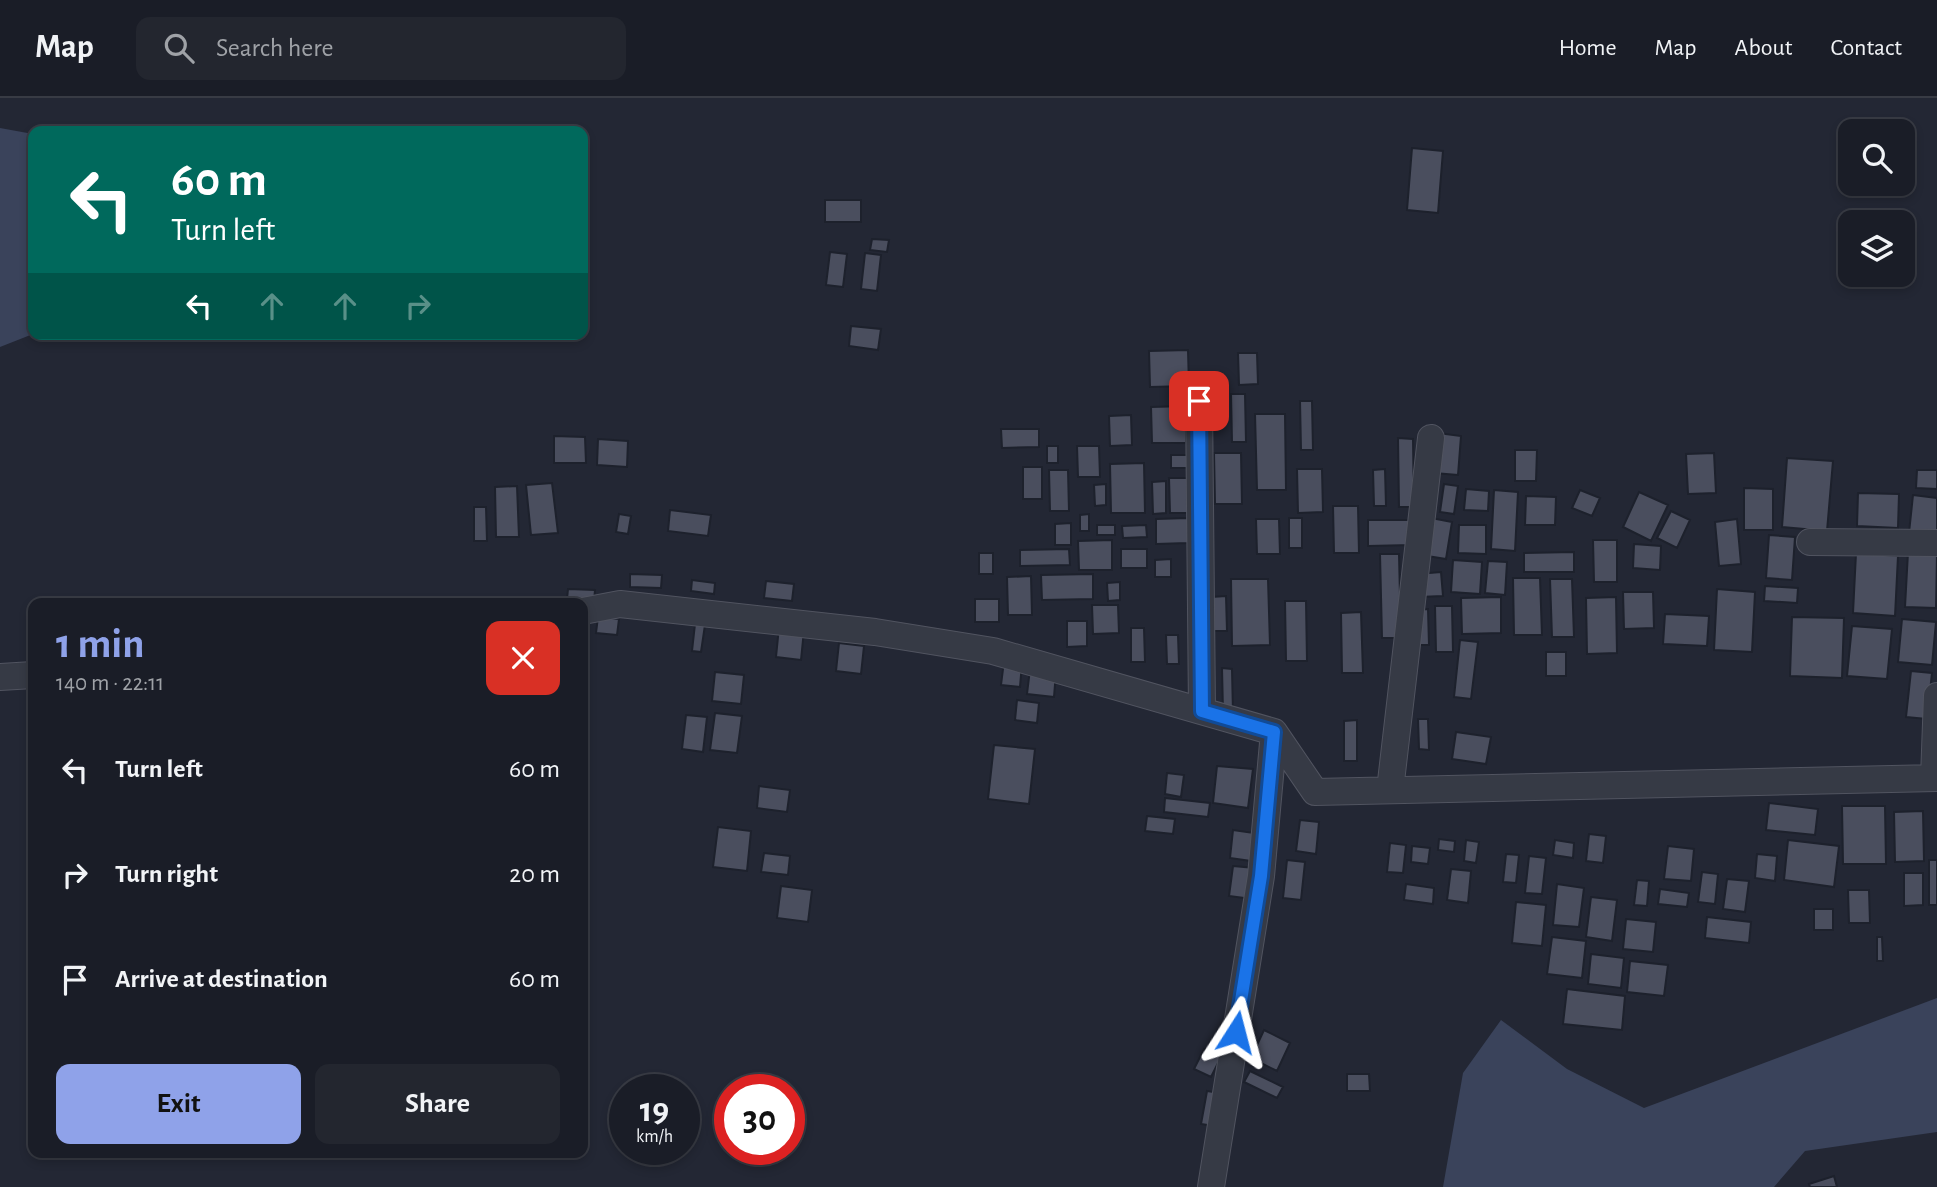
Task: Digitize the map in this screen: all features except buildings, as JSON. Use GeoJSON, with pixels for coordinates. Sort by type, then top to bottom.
{"type":"FeatureCollection","features":[{"type":"Feature","properties":{"kind":"street"},"geometry":{"type":"LineString","coordinates":[[1199,401],[1202,711]]}},
{"type":"Feature","properties":{"kind":"street"},"geometry":{"type":"LineString","coordinates":[[1390,790],[1431,438]]}},
{"type":"Feature","properties":{"kind":"street"},"geometry":{"type":"LineString","coordinates":[[1810,542],[1937,544]]}},
{"type":"Feature","properties":{"kind":"street"},"geometry":{"type":"LineString","coordinates":[[588,610],[620,604],[888,634],[993,651],[1274,732],[1315,792],[1936,778],[1937,696]]}},
{"type":"Feature","properties":{"kind":"street"},"geometry":{"type":"LineString","coordinates":[[0,677],[28,675]]}},
{"type":"Feature","properties":{"kind":"street"},"geometry":{"type":"LineString","coordinates":[[1211,1187],[1261,876],[1274,732]]}},
{"type":"Feature","properties":{"kind":"water"},"geometry":{"type":"Polygon","coordinates":[[[0,128],[28,133],[28,336],[0,347],[0,128]]]}},
{"type":"Feature","properties":{"kind":"water"},"geometry":{"type":"Polygon","coordinates":[[[1937,998],[1937,1132],[1805,1151],[1774,1187],[1443,1187],[1463,1073],[1501,1020],[1567,1069],[1644,1108],[1937,998]]]}},
{"type":"Feature","properties":{"kind":"route"},"geometry":{"type":"LineString","coordinates":[[1199,401],[1202,711],[1274,732],[1261,876],[1236,1032]]}}]}
